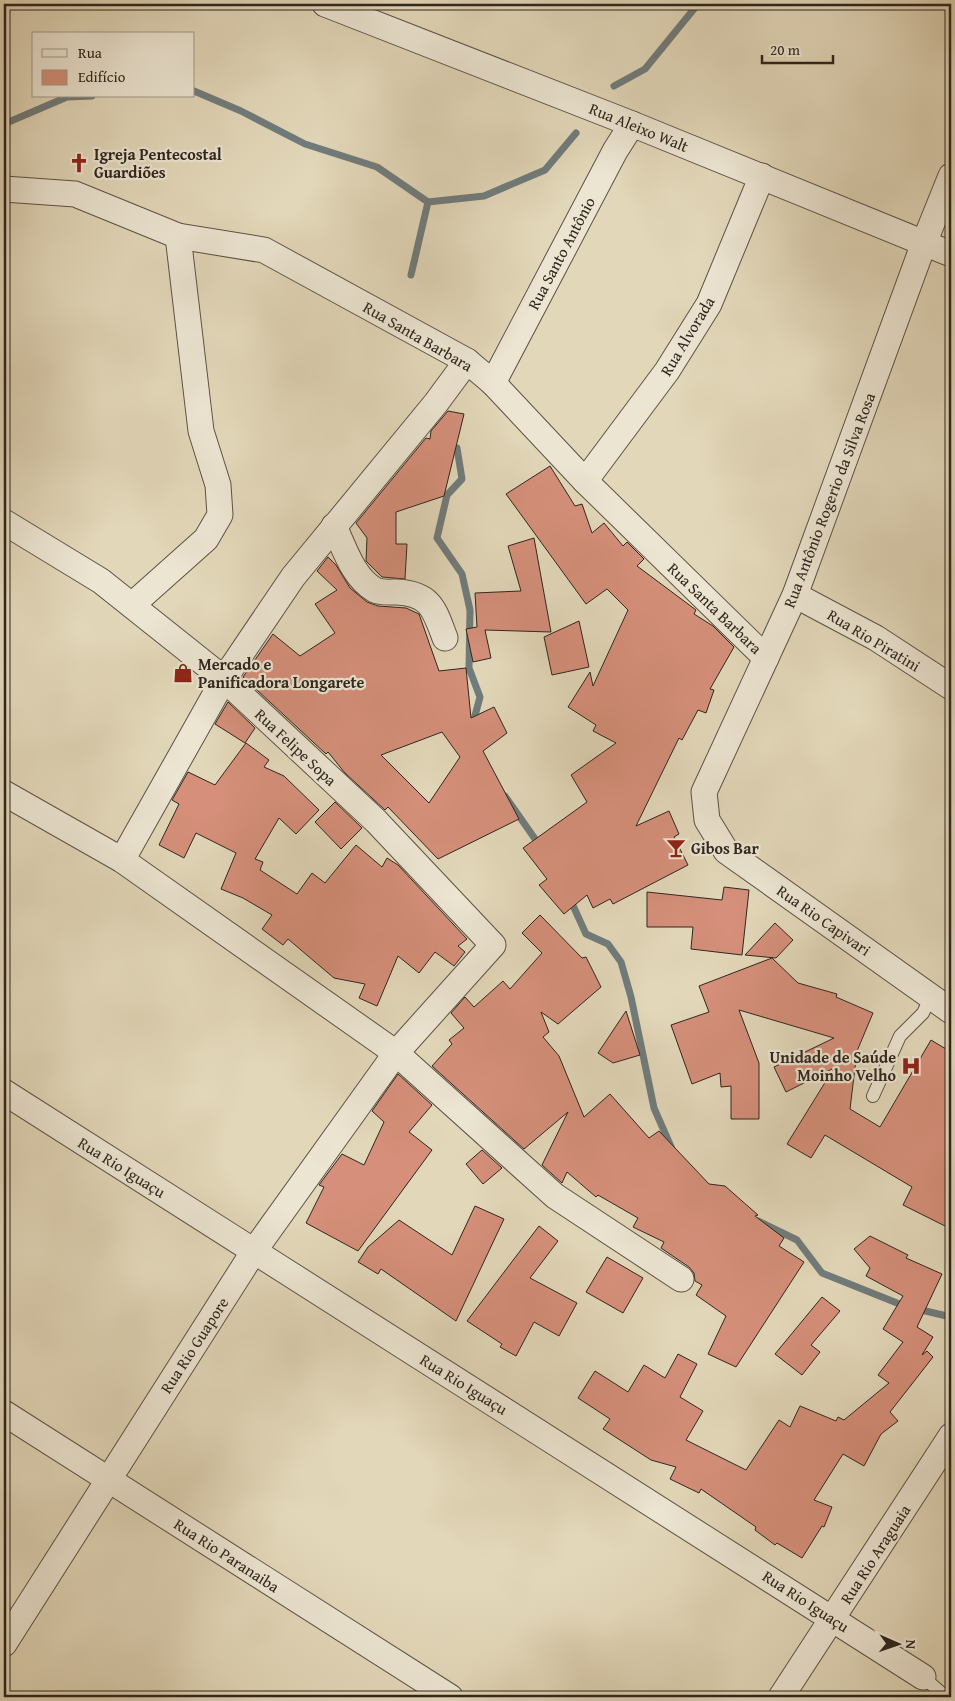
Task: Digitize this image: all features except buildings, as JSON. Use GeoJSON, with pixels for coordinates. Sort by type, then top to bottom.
{"type":"FeatureCollection","features":[{"type":"Feature","properties":{"kind":"street","name":"Rua Aleixo Walt"},"geometry":{"type":"LineString","coordinates":[[325,4],[632,124],[951,254]]}},
{"type":"Feature","properties":{"kind":"street","name":"Rua Santo Antônio"},"geometry":{"type":"LineString","coordinates":[[493,383],[615,151],[632,124]]}},
{"type":"Feature","properties":{"kind":"street","name":"Rua Alvorada"},"geometry":{"type":"LineString","coordinates":[[585,481],[667,371],[709,304],[762,176]]}},
{"type":"Feature","properties":{"kind":"street","name":"Rua Antônio Rogerio da Silva Rosa"},"geometry":{"type":"LineString","coordinates":[[707,820],[704,792],[795,595],[924,243],[951,176]]}},
{"type":"Feature","properties":{"kind":"street","name":"Rua Santa Barbara"},"geometry":{"type":"LineString","coordinates":[[4,189],[75,194],[178,236],[264,250],[467,361],[493,383],[585,481],[766,658]]}},
{"type":"Feature","properties":{"kind":"street"},"geometry":{"type":"LineString","coordinates":[[132,605],[206,539],[220,515],[218,485],[201,432],[178,236]]}},
{"type":"Feature","properties":{"kind":"street"},"geometry":{"type":"LineString","coordinates":[[122,860],[224,680],[293,577],[436,403],[467,361]]}},
{"type":"Feature","properties":{"kind":"street","name":"Rua Felipe Sopa"},"geometry":{"type":"LineString","coordinates":[[4,522],[101,581],[224,680],[376,821],[493,945]]}},
{"type":"Feature","properties":{"kind":"street"},"geometry":{"type":"LineString","coordinates":[[334,526],[350,561],[364,582],[376,591],[410,593],[423,598],[433,607],[445,638]]}},
{"type":"Feature","properties":{"kind":"street","name":"Rua Rio Piratini"},"geometry":{"type":"LineString","coordinates":[[795,595],[876,638],[951,687]]}},
{"type":"Feature","properties":{"kind":"street"},"geometry":{"type":"LineString","coordinates":[[4,793],[122,860],[396,1053],[555,1196],[681,1279]]}},
{"type":"Feature","properties":{"kind":"street","name":"Rua Rio Capivari"},"geometry":{"type":"LineString","coordinates":[[707,820],[726,851],[951,1010]]}},
{"type":"Feature","properties":{"kind":"street","name":"Rua Rio Guapore"},"geometry":{"type":"LineString","coordinates":[[4,1644],[254,1251],[396,1053],[493,945]]}},
{"type":"Feature","properties":{"kind":"street","name":"Rua Rio Iguaçu"},"geometry":{"type":"LineString","coordinates":[[4,1092],[923,1677]]}},
{"type":"Feature","properties":{"kind":"street","name":"Rua Rio Paranaiba"},"geometry":{"type":"LineString","coordinates":[[4,1413],[450,1697]]}},
{"type":"Feature","properties":{"kind":"street","name":"Rua Rio Araguaia"},"geometry":{"type":"LineString","coordinates":[[781,1697],[951,1436]]}},
{"type":"Feature","properties":{"kind":"lane"},"geometry":{"type":"LineString","coordinates":[[873,1096],[900,1036],[923,1013],[931,996]]}},
{"type":"Feature","properties":{"kind":"lane"},"geometry":{"type":"LineString","coordinates":[[923,1677],[946,1697]]}},
{"type":"Feature","properties":{"kind":"waterway"},"geometry":{"type":"LineString","coordinates":[[614,86],[645,69],[698,4]]}},
{"type":"Feature","properties":{"kind":"waterway"},"geometry":{"type":"LineString","coordinates":[[195,91],[241,111],[305,144],[377,167],[428,202],[484,196],[545,170],[576,133]]}},
{"type":"Feature","properties":{"kind":"waterway"},"geometry":{"type":"LineString","coordinates":[[4,124],[65,98]]}},
{"type":"Feature","properties":{"kind":"waterway"},"geometry":{"type":"LineString","coordinates":[[411,275],[428,202]]}},
{"type":"Feature","properties":{"kind":"waterway"},"geometry":{"type":"LineString","coordinates":[[457,448],[462,479],[447,495],[437,538],[462,574],[470,610],[469,668],[480,697],[473,723]]}},
{"type":"Feature","properties":{"kind":"waterway"},"geometry":{"type":"LineString","coordinates":[[505,796],[540,846]]}},
{"type":"Feature","properties":{"kind":"waterway"},"geometry":{"type":"LineString","coordinates":[[570,899],[586,934],[608,944],[621,962],[631,997],[654,1108],[672,1149]]}},
{"type":"Feature","properties":{"kind":"waterway"},"geometry":{"type":"LineString","coordinates":[[758,1221],[797,1240],[822,1273],[907,1307]]}},
{"type":"Feature","properties":{"kind":"waterway"},"geometry":{"type":"LineString","coordinates":[[917,1309],[951,1317]]}},
{"type":"Feature","properties":{"kind":"place","name":"Igreja Pentecostal Guardiões"},"geometry":{"type":"Point","coordinates":[79,163]}},
{"type":"Feature","properties":{"kind":"place","name":"Mercado e Panificadora Longarete"},"geometry":{"type":"Point","coordinates":[183,673]}},
{"type":"Feature","properties":{"kind":"place","name":"Gibos Bar"},"geometry":{"type":"Point","coordinates":[676,848]}},
{"type":"Feature","properties":{"kind":"place","name":"Unidade de Saúde Moinho Velho"},"geometry":{"type":"Point","coordinates":[911,1066]}}]}
